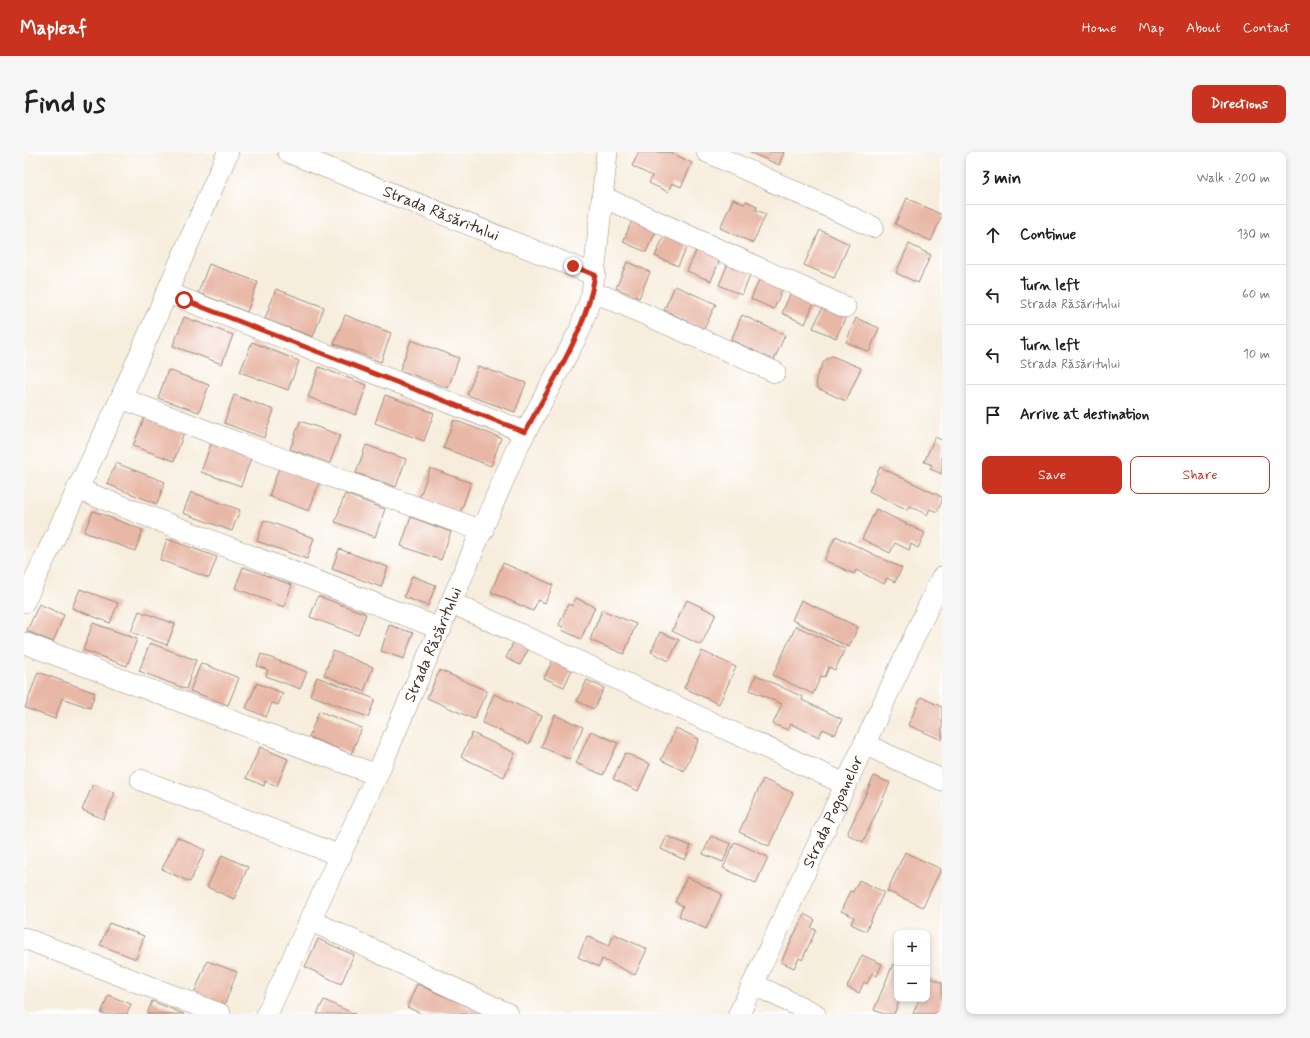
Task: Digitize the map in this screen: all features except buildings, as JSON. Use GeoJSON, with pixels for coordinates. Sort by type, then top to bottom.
{"type":"FeatureCollection","features":[{"type":"Feature","properties":{"kind":"street"},"geometry":{"type":"LineString","coordinates":[[24,602],[121,398],[168,294],[228,152]]}},
{"type":"Feature","properties":{"kind":"street","name":"Strada Răsăritului"},"geometry":{"type":"LineString","coordinates":[[288,152],[593,284]]}},
{"type":"Feature","properties":{"kind":"street","name":"Strada Răsăritului"},"geometry":{"type":"LineString","coordinates":[[267,1014],[377,775],[525,432],[571,349],[586,314],[593,284],[607,152]]}},
{"type":"Feature","properties":{"kind":"street"},"geometry":{"type":"LineString","coordinates":[[707,152],[873,227]]}},
{"type":"Feature","properties":{"kind":"street"},"geometry":{"type":"LineString","coordinates":[[603,197],[845,307]]}},
{"type":"Feature","properties":{"kind":"street"},"geometry":{"type":"LineString","coordinates":[[593,284],[606,297],[775,372]]}},
{"type":"Feature","properties":{"kind":"street"},"geometry":{"type":"LineString","coordinates":[[168,294],[525,432]]}},
{"type":"Feature","properties":{"kind":"street"},"geometry":{"type":"LineString","coordinates":[[121,398],[253,448],[482,531]]}},
{"type":"Feature","properties":{"kind":"street"},"geometry":{"type":"LineString","coordinates":[[77,489],[441,629]]}},
{"type":"Feature","properties":{"kind":"street","name":"Strada Pogoanelor"},"geometry":{"type":"LineString","coordinates":[[739,1014],[942,577]]}},
{"type":"Feature","properties":{"kind":"street"},"geometry":{"type":"LineString","coordinates":[[452,603],[845,784]]}},
{"type":"Feature","properties":{"kind":"street"},"geometry":{"type":"LineString","coordinates":[[24,643],[377,775]]}},
{"type":"Feature","properties":{"kind":"street"},"geometry":{"type":"LineString","coordinates":[[864,744],[942,780]]}},
{"type":"Feature","properties":{"kind":"street"},"geometry":{"type":"LineString","coordinates":[[141,780],[341,856]]}},
{"type":"Feature","properties":{"kind":"street"},"geometry":{"type":"LineString","coordinates":[[310,920],[508,1014]]}},
{"type":"Feature","properties":{"kind":"street"},"geometry":{"type":"LineString","coordinates":[[24,938],[220,1014]]}},
{"type":"Feature","properties":{"kind":"street"},"geometry":{"type":"LineString","coordinates":[[753,984],[815,1014]]}},
{"type":"Feature","properties":{"kind":"route"},"geometry":{"type":"LineString","coordinates":[[184,300],[525,432],[571,349],[586,314],[592,294],[595,275],[573,266]]}}]}
